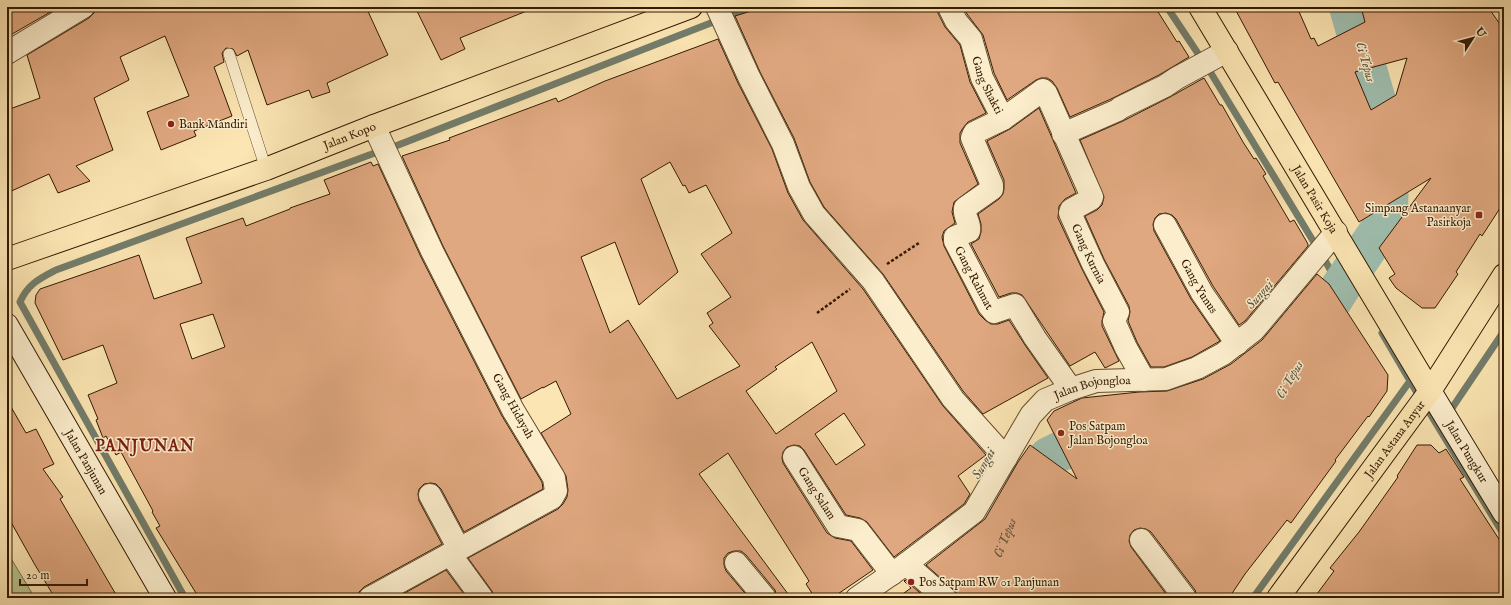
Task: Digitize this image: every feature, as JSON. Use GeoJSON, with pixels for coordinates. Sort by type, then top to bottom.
{"type":"FeatureCollection","features":[{"type":"Feature","properties":{"kind":"main road","name":"Jalan Kopo"},"geometry":{"type":"LineString","coordinates":[[7,259],[266,169],[374,126],[691,7]]}},
{"type":"Feature","properties":{"kind":"main road","name":"Jalan Pasir Koja"},"geometry":{"type":"LineString","coordinates":[[1200,7],[1430,391]]}},
{"type":"Feature","properties":{"kind":"main road","name":"Jalan Astana Anyar"},"geometry":{"type":"LineString","coordinates":[[1278,598],[1430,391],[1504,275]]}},
{"type":"Feature","properties":{"kind":"street"},"geometry":{"type":"LineString","coordinates":[[7,53],[83,7]]}},
{"type":"Feature","properties":{"kind":"street"},"geometry":{"type":"LineString","coordinates":[[717,7],[749,77],[783,144],[799,187],[814,214],[873,281],[953,399],[1006,458]]}},
{"type":"Feature","properties":{"kind":"street","name":"Gang Shakti"},"geometry":{"type":"LineString","coordinates":[[949,7],[956,21],[971,39],[982,78],[1003,119],[1043,90],[1046,93],[1063,134]]}},
{"type":"Feature","properties":{"kind":"street"},"geometry":{"type":"LineString","coordinates":[[1063,134],[1118,110],[1165,86],[1227,51]]}},
{"type":"Feature","properties":{"kind":"street","name":"Gang Rahmat"},"geometry":{"type":"LineString","coordinates":[[1003,119],[974,133],[972,138],[992,185],[992,189],[965,208],[964,212],[970,228],[969,230],[955,237],[955,241],[989,306],[994,312],[1015,305],[1034,338],[1068,384]]}},
{"type":"Feature","properties":{"kind":"street","name":"Gang Hidayah"},"geometry":{"type":"LineString","coordinates":[[374,126],[432,251],[514,410],[554,478],[556,491],[552,498],[378,596]]}},
{"type":"Feature","properties":{"kind":"street","name":"Gang Kurnia"},"geometry":{"type":"LineString","coordinates":[[1063,134],[1092,197],[1071,210],[1070,213],[1093,264],[1118,312],[1114,321],[1126,348],[1144,380]]}},
{"type":"Feature","properties":{"kind":"street","name":"Gang Yunus"},"geometry":{"type":"LineString","coordinates":[[1165,226],[1202,293],[1234,341]]}},
{"type":"Feature","properties":{"kind":"street","name":"Jalan Bojongloa"},"geometry":{"type":"LineString","coordinates":[[857,598],[900,568],[974,512],[1030,415],[1045,400],[1068,384],[1166,378],[1197,368],[1223,354],[1234,341],[1257,326],[1336,232]]}},
{"type":"Feature","properties":{"kind":"street","name":"Jalan Panjunan"},"geometry":{"type":"LineString","coordinates":[[7,325],[165,598]]}},
{"type":"Feature","properties":{"kind":"street","name":"Jalan Pungkur"},"geometry":{"type":"LineString","coordinates":[[1430,391],[1504,513]]}},
{"type":"Feature","properties":{"kind":"street","name":"Gang Salam"},"geometry":{"type":"LineString","coordinates":[[794,457],[810,485],[838,526],[858,530],[900,568],[945,598]]}},
{"type":"Feature","properties":{"kind":"street"},"geometry":{"type":"LineString","coordinates":[[430,494],[454,552],[482,598]]}},
{"type":"Feature","properties":{"kind":"street"},"geometry":{"type":"LineString","coordinates":[[1141,540],[1185,598]]}},
{"type":"Feature","properties":{"kind":"street"},"geometry":{"type":"LineString","coordinates":[[736,563],[766,598]]}},
{"type":"Feature","properties":{"kind":"lane"},"geometry":{"type":"LineString","coordinates":[[229,54],[266,169]]}},
{"type":"Feature","properties":{"kind":"green space"},"geometry":{"type":"Polygon","coordinates":[[[7,552],[35,598],[7,598],[7,552]]]}},
{"type":"Feature","properties":{"kind":"building"},"geometry":{"type":"Polygon","coordinates":[[[7,7],[59,7],[7,37],[7,7]]]}},
{"type":"Feature","properties":{"kind":"building"},"geometry":{"type":"Polygon","coordinates":[[[95,7],[366,7],[388,55],[327,83],[330,92],[312,98],[309,90],[267,105],[248,50],[237,56],[233,49],[226,48],[222,53],[224,62],[214,67],[232,116],[194,131],[196,136],[161,150],[147,112],[189,96],[165,36],[120,57],[129,80],[94,98],[113,150],[76,166],[90,181],[58,193],[49,174],[7,193],[7,110],[40,98],[27,55],[89,18],[94,13],[95,7]]]}},
{"type":"Feature","properties":{"kind":"building"},"geometry":{"type":"Polygon","coordinates":[[[415,7],[534,8],[460,38],[465,49],[441,60],[415,7]]]}},
{"type":"Feature","properties":{"kind":"building"},"geometry":{"type":"Polygon","coordinates":[[[764,7],[937,7],[938,13],[945,27],[960,45],[970,82],[986,113],[968,122],[960,133],[960,143],[978,184],[954,202],[952,212],[955,223],[944,231],[942,237],[944,246],[979,314],[991,324],[998,324],[1009,320],[1048,378],[983,414],[963,391],[883,274],[824,207],[810,182],[794,138],[760,72],[735,16],[764,7]]]}},
{"type":"Feature","properties":{"kind":"building"},"geometry":{"type":"Polygon","coordinates":[[[963,7],[1155,7],[1177,42],[1179,41],[1189,57],[1159,75],[1111,99],[1070,117],[1057,88],[1052,81],[1047,78],[1036,80],[1007,100],[994,73],[983,35],[963,7]]]}},
{"type":"Feature","properties":{"kind":"building"},"geometry":{"type":"Polygon","coordinates":[[[1234,7],[1297,7],[1311,39],[1314,38],[1318,46],[1365,22],[1361,7],[1488,7],[1504,30],[1504,202],[1482,236],[1480,234],[1456,272],[1458,274],[1435,308],[1422,308],[1396,288],[1389,278],[1395,274],[1379,248],[1431,178],[1359,222],[1278,82],[1275,83],[1234,7]],[[1407,58],[1355,72],[1371,110],[1396,95],[1407,58]]]}},
{"type":"Feature","properties":{"kind":"building"},"geometry":{"type":"Polygon","coordinates":[[[718,39],[738,83],[772,149],[788,193],[803,220],[863,289],[943,406],[986,455],[958,476],[970,494],[964,504],[894,557],[867,522],[860,518],[846,515],[804,450],[800,446],[794,445],[787,447],[783,452],[783,463],[827,533],[835,538],[851,541],[873,570],[832,598],[815,598],[806,584],[809,581],[728,453],[699,474],[791,598],[777,598],[775,590],[741,551],[728,553],[724,558],[724,565],[726,571],[749,598],[494,598],[492,591],[468,558],[558,509],[563,504],[567,497],[568,490],[566,476],[541,433],[571,414],[556,381],[521,399],[443,246],[402,156],[450,140],[449,138],[556,98],[558,102],[605,81],[718,39]],[[670,162],[641,179],[678,272],[639,305],[615,242],[581,257],[610,333],[628,320],[677,399],[740,366],[709,326],[713,323],[707,313],[731,297],[701,254],[732,233],[706,185],[689,193],[685,185],[683,186],[670,162]],[[812,342],[775,367],[777,369],[746,391],[776,434],[837,391],[812,342]],[[844,413],[815,434],[836,465],[865,445],[844,413]]]}},
{"type":"Feature","properties":{"kind":"building"},"geometry":{"type":"Polygon","coordinates":[[[1204,78],[1220,105],[1222,105],[1243,142],[1254,159],[1256,158],[1266,174],[1263,176],[1290,222],[1294,220],[1308,246],[1245,321],[1239,325],[1213,286],[1176,219],[1172,215],[1166,213],[1159,214],[1155,218],[1153,224],[1154,231],[1191,299],[1220,341],[1192,357],[1164,367],[1151,367],[1137,342],[1128,321],[1130,312],[1129,306],[1104,259],[1085,216],[1097,210],[1102,205],[1104,197],[1080,140],[1123,121],[1204,78]]]}},
{"type":"Feature","properties":{"kind":"building"},"geometry":{"type":"Polygon","coordinates":[[[1039,108],[1076,193],[1065,199],[1059,206],[1058,218],[1104,312],[1102,326],[1119,361],[1105,368],[1095,352],[1070,366],[1022,295],[1011,293],[999,297],[971,244],[979,239],[981,232],[981,224],[978,214],[999,199],[1003,194],[1004,189],[1004,180],[987,141],[1010,129],[1039,108]]]}},
{"type":"Feature","properties":{"kind":"building"},"geometry":{"type":"Polygon","coordinates":[[[371,162],[373,166],[378,164],[421,257],[502,416],[542,482],[543,489],[464,532],[441,489],[436,484],[424,484],[419,489],[419,501],[442,544],[364,587],[359,592],[358,598],[199,598],[156,528],[160,526],[121,452],[116,455],[106,436],[103,438],[96,420],[98,419],[88,395],[117,383],[103,345],[63,360],[35,303],[36,295],[40,289],[139,255],[154,299],[202,283],[186,238],[243,218],[246,226],[330,194],[324,180],[371,162]],[[213,314],[180,324],[192,359],[225,347],[213,314]]]}},
{"type":"Feature","properties":{"kind":"building"},"geometry":{"type":"Polygon","coordinates":[[[1317,274],[1329,284],[1388,375],[1387,391],[1369,417],[1368,416],[1335,460],[1336,461],[1291,523],[1287,520],[1245,574],[1229,598],[1197,598],[1195,590],[1151,532],[1140,528],[1134,530],[1130,535],[1129,541],[1131,547],[1169,598],[957,598],[957,594],[953,589],[926,565],[985,519],[1018,462],[1030,445],[1077,479],[1047,420],[1054,411],[1082,398],[1139,392],[1167,391],[1203,379],[1231,364],[1262,340],[1317,274]]]}},
{"type":"Feature","properties":{"kind":"building"},"geometry":{"type":"Polygon","coordinates":[[[7,400],[26,433],[36,429],[54,464],[43,469],[63,497],[60,499],[118,598],[55,598],[35,565],[7,515],[7,400]]]}},
{"type":"Feature","properties":{"kind":"building"},"geometry":{"type":"Polygon","coordinates":[[[1417,445],[1431,445],[1439,453],[1446,449],[1464,477],[1460,479],[1504,547],[1504,598],[1314,598],[1334,571],[1330,568],[1359,532],[1398,477],[1397,476],[1417,445]]]}},
{"type":"Feature","properties":{"kind":"building"},"geometry":{"type":"Polygon","coordinates":[[[446,570],[467,598],[396,598],[446,570]]]}},
{"type":"Feature","properties":{"kind":"building"},"geometry":{"type":"Polygon","coordinates":[[[905,580],[926,598],[897,598],[911,588],[904,581],[905,580]]]}},
{"type":"Feature","properties":{"kind":"waterway"},"geometry":{"type":"LineString","coordinates":[[725,18],[755,7]]}},
{"type":"Feature","properties":{"kind":"waterway"},"geometry":{"type":"LineString","coordinates":[[1167,7],[1203,61]]}},
{"type":"Feature","properties":{"kind":"waterway","name":"Ci Tepus"},"geometry":{"type":"LineString","coordinates":[[1309,344],[1323,315],[1379,231],[1388,211],[1389,172],[1385,132],[1349,7]]}},
{"type":"Feature","properties":{"kind":"waterway"},"geometry":{"type":"LineString","coordinates":[[388,149],[721,19]]}},
{"type":"Feature","properties":{"kind":"waterway"},"geometry":{"type":"LineString","coordinates":[[1206,65],[1315,244]]}},
{"type":"Feature","properties":{"kind":"waterway"},"geometry":{"type":"LineString","coordinates":[[185,598],[20,302],[30,286],[39,279],[56,270],[383,150]]}},
{"type":"Feature","properties":{"kind":"waterway","name":"Sungai"},"geometry":{"type":"LineString","coordinates":[[1323,257],[1340,287]]}},
{"type":"Feature","properties":{"kind":"waterway"},"geometry":{"type":"LineString","coordinates":[[1448,414],[1504,331]]}},
{"type":"Feature","properties":{"kind":"waterway"},"geometry":{"type":"LineString","coordinates":[[1382,333],[1420,398]]}},
{"type":"Feature","properties":{"kind":"waterway"},"geometry":{"type":"LineString","coordinates":[[1253,598],[1410,381]]}},
{"type":"Feature","properties":{"kind":"waterway"},"geometry":{"type":"LineString","coordinates":[[1426,407],[1504,535]]}},
{"type":"Feature","properties":{"kind":"waterway","name":"Ci Tepus"},"geometry":{"type":"LineString","coordinates":[[973,598],[986,585],[1028,481],[1038,468],[1049,457],[1061,451],[1104,439],[1116,440]]}},
{"type":"Feature","properties":{"kind":"place","name":"Bank Mandiri"},"geometry":{"type":"Point","coordinates":[171,124]}},
{"type":"Feature","properties":{"kind":"place","name":"Simpang Astanaanyar Pasirkoja"},"geometry":{"type":"Point","coordinates":[1479,215]}},
{"type":"Feature","properties":{"kind":"place","name":"Pos Satpam Jalan Bojongloa"},"geometry":{"type":"Point","coordinates":[1061,433]}},
{"type":"Feature","properties":{"kind":"place","name":"Pos Satpam RW 01 Panjunan"},"geometry":{"type":"Point","coordinates":[911,582]}},
{"type":"Feature","properties":{"kind":"district","name":"PANJUNAN"},"geometry":{"type":"Point","coordinates":[145,447]}}]}
